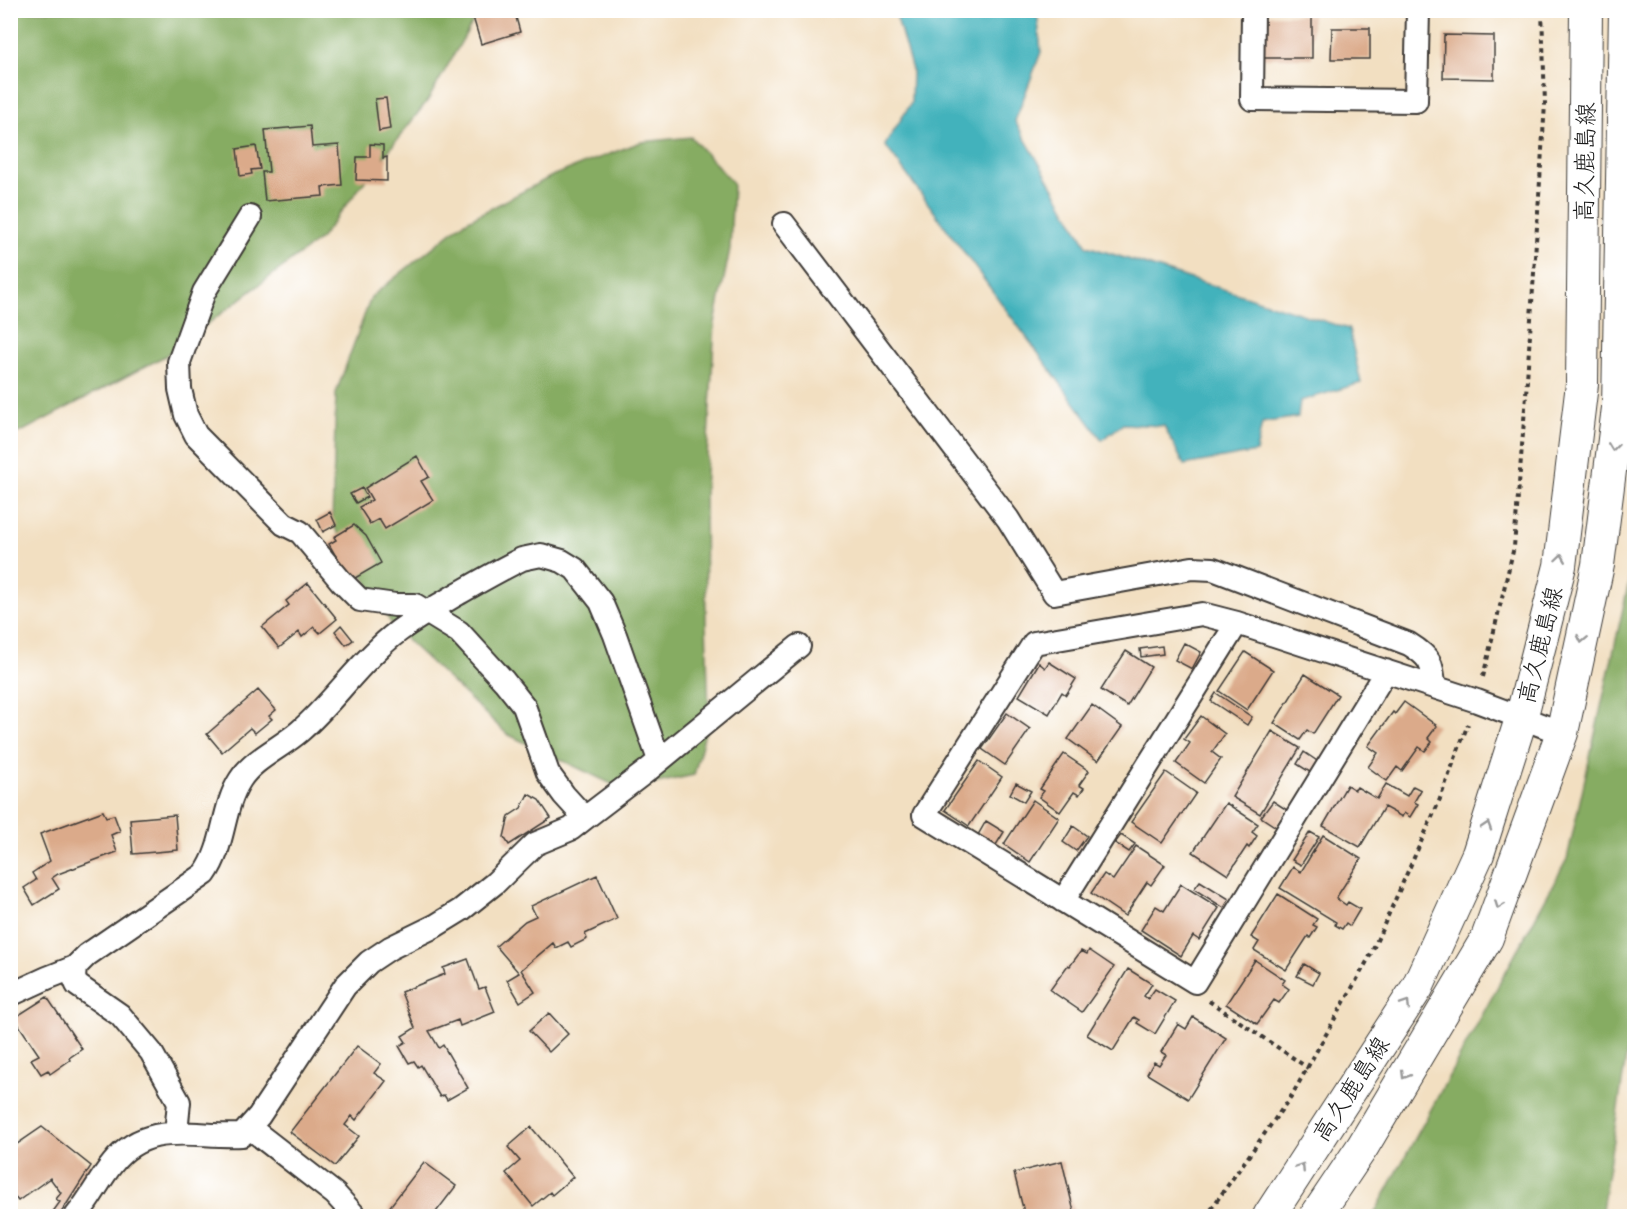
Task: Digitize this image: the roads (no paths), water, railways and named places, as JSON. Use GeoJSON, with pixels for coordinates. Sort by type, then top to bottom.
{"type":"FeatureCollection","features":[{"type":"Feature","properties":{"kind":"main road","name":"高久鹿島線"},"geometry":{"type":"LineString","coordinates":[[1269,1216],[1417,988],[1478,854],[1521,719],[1560,566],[1582,384],[1586,10]]}},
{"type":"Feature","properties":{"kind":"main road","name":"高久鹿島線"},"geometry":{"type":"LineString","coordinates":[[1316,1216],[1363,1146],[1487,938],[1562,733],[1598,566],[1618,408],[1625,10]]}},
{"type":"Feature","properties":{"kind":"street"},"geometry":{"type":"LineString","coordinates":[[1253,10],[1252,99],[1416,101],[1418,10]]}},
{"type":"Feature","properties":{"kind":"street"},"geometry":{"type":"LineString","coordinates":[[250,217],[204,292],[179,362],[180,389],[186,415],[196,435],[284,524],[300,532],[360,600],[395,605],[415,605],[459,632],[524,706],[548,773],[585,818]]}},
{"type":"Feature","properties":{"kind":"street"},"geometry":{"type":"LineString","coordinates":[[784,224],[1008,519],[1054,593],[1192,568],[1213,569],[1409,644],[1425,654],[1433,668],[1434,687]]}},
{"type":"Feature","properties":{"kind":"street"},"geometry":{"type":"LineString","coordinates":[[10,995],[75,967],[87,955],[205,874],[216,856],[233,796],[240,780],[259,761],[309,723],[379,647],[406,625],[522,558],[541,555],[562,561],[575,570],[601,602],[659,760]]}},
{"type":"Feature","properties":{"kind":"street"},"geometry":{"type":"LineString","coordinates":[[1386,672],[1195,982],[924,815],[1034,643],[1202,614],[1237,623],[1477,700],[1562,733]]}},
{"type":"Feature","properties":{"kind":"street"},"geometry":{"type":"LineString","coordinates":[[1063,901],[1237,623]]}},
{"type":"Feature","properties":{"kind":"street"},"geometry":{"type":"LineString","coordinates":[[76,1216],[113,1163],[127,1148],[141,1140],[160,1134],[194,1132],[224,1136],[242,1135],[250,1128],[345,986],[369,962],[390,948],[435,926],[461,910],[495,883],[535,844],[571,829],[799,646]]}},
{"type":"Feature","properties":{"kind":"street"},"geometry":{"type":"LineString","coordinates":[[75,967],[74,978],[77,985],[120,1015],[151,1052],[179,1102],[176,1133]]}},
{"type":"Feature","properties":{"kind":"street"},"geometry":{"type":"LineString","coordinates":[[250,1128],[335,1194],[355,1216]]}},
{"type":"Feature","properties":{"kind":"water"},"geometry":{"type":"Polygon","coordinates":[[[895,11],[1037,11],[1041,52],[1015,121],[1087,246],[1349,329],[1361,383],[1300,401],[1298,417],[1262,423],[1256,452],[1184,465],[1164,426],[1123,424],[1102,440],[885,145],[911,103],[912,70],[895,11]]]}}]}
